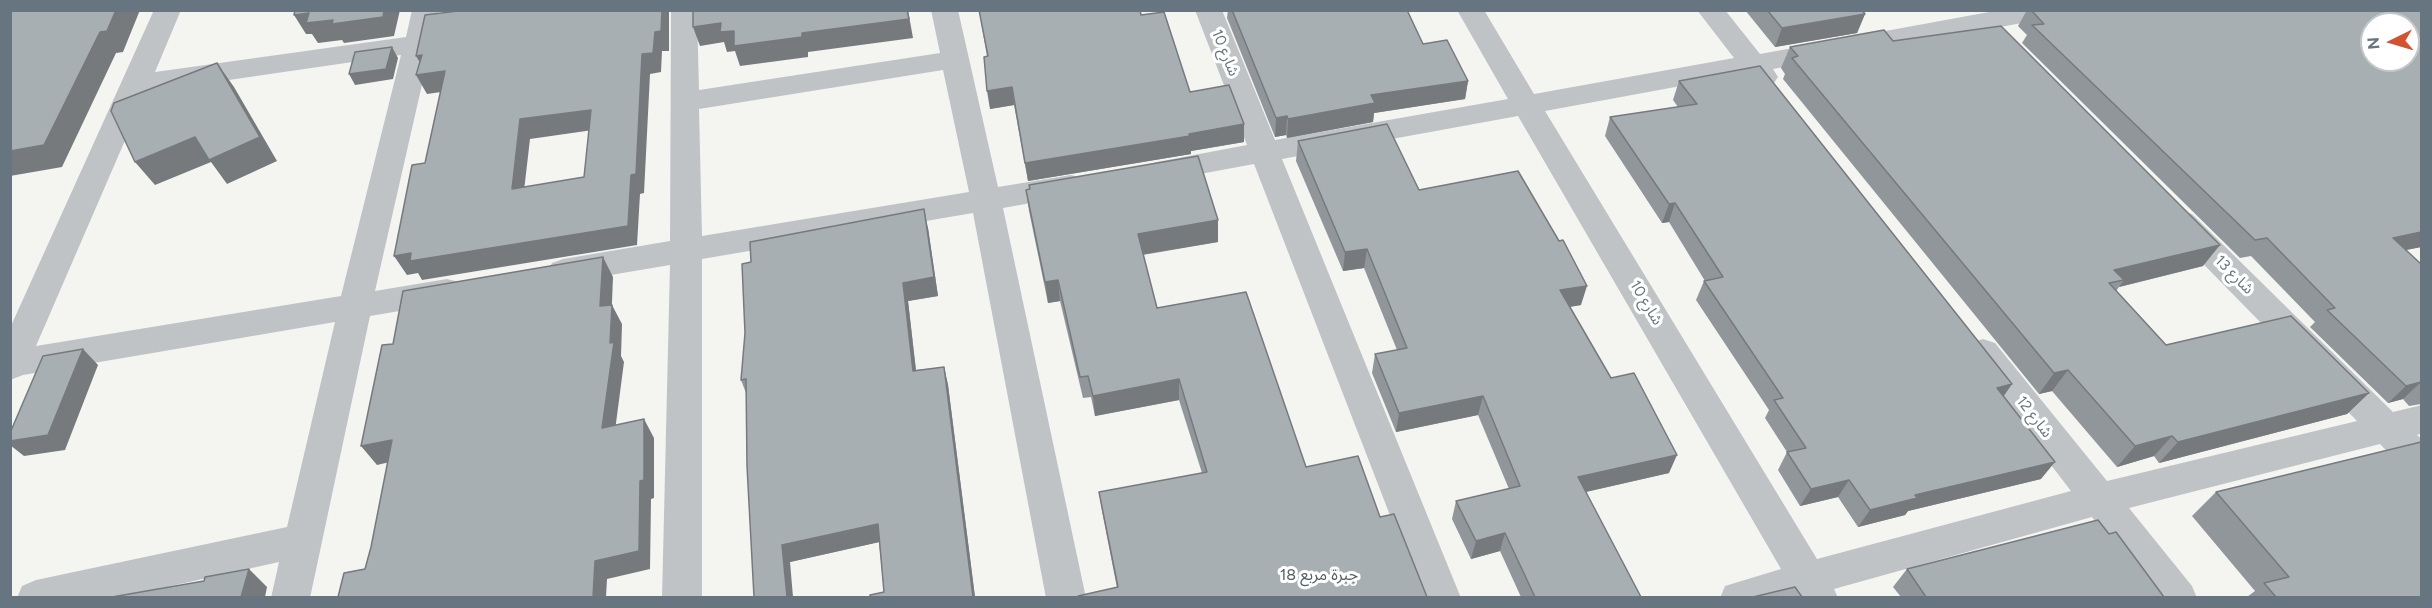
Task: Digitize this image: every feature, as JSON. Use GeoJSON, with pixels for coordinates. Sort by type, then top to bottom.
{"type":"FeatureCollection","features":[{"type":"Feature","properties":{"kind":"street"},"geometry":{"type":"LineString","coordinates":[[11,365],[168,10]]}},
{"type":"Feature","properties":{"kind":"street"},"geometry":{"type":"LineString","coordinates":[[290,597],[355,307],[420,44],[426,10]]}},
{"type":"Feature","properties":{"kind":"street"},"geometry":{"type":"LineString","coordinates":[[682,597],[686,250],[684,10]]}},
{"type":"Feature","properties":{"kind":"street"},"geometry":{"type":"LineString","coordinates":[[944,10],[986,201],[1066,597]]}},
{"type":"Feature","properties":{"kind":"street","name":"شارع 10"},"geometry":{"type":"LineString","coordinates":[[1208,10],[1442,597]]}},
{"type":"Feature","properties":{"kind":"street","name":"شارع 10"},"geometry":{"type":"LineString","coordinates":[[1470,10],[1528,104],[1814,589]]}},
{"type":"Feature","properties":{"kind":"street"},"geometry":{"type":"LineString","coordinates":[[1710,10],[1782,100]]}},
{"type":"Feature","properties":{"kind":"street"},"geometry":{"type":"LineString","coordinates":[[532,276],[1265,154],[1752,62],[1976,16],[2049,10]]}},
{"type":"Feature","properties":{"kind":"street"},"geometry":{"type":"LineString","coordinates":[[1976,16],[2007,47]]}},
{"type":"Feature","properties":{"kind":"street"},"geometry":{"type":"LineString","coordinates":[[135,84],[420,44]]}},
{"type":"Feature","properties":{"kind":"street"},"geometry":{"type":"LineString","coordinates":[[685,102],[954,60]]}},
{"type":"Feature","properties":{"kind":"street","name":"شارع 13"},"geometry":{"type":"LineString","coordinates":[[2158,199],[2421,463]]}},
{"type":"Feature","properties":{"kind":"street"},"geometry":{"type":"LineString","coordinates":[[11,365],[473,286]]}},
{"type":"Feature","properties":{"kind":"street","name":"شارع 12"},"geometry":{"type":"LineString","coordinates":[[1967,332],[2178,597]]}},
{"type":"Feature","properties":{"kind":"street"},"geometry":{"type":"LineString","coordinates":[[1739,597],[1814,589],[2100,499],[2421,419]]}},
{"type":"Feature","properties":{"kind":"street"},"geometry":{"type":"LineString","coordinates":[[36,597],[302,540]]}},
{"type":"Feature","properties":{"kind":"building"},"geometry":{"type":"Polygon","coordinates":[[[10,10],[116,10],[107,31],[100,32],[44,145],[10,151],[10,10]]]}},
{"type":"Feature","properties":{"kind":"building"},"geometry":{"type":"Polygon","coordinates":[[[295,10],[384,10],[383,17],[332,24],[333,20],[306,23],[309,13],[294,15],[295,10]]]}},
{"type":"Feature","properties":{"kind":"building"},"geometry":{"type":"Polygon","coordinates":[[[466,10],[662,10],[661,31],[655,32],[653,53],[642,54],[636,174],[631,175],[628,226],[410,261],[411,253],[394,256],[412,165],[425,163],[445,71],[416,75],[422,55],[416,56],[425,15],[466,10]],[[591,110],[520,119],[512,189],[584,177],[591,110]]]}},
{"type":"Feature","properties":{"kind":"building"},"geometry":{"type":"Polygon","coordinates":[[[693,10],[907,10],[909,19],[802,33],[802,37],[734,46],[734,31],[720,32],[721,23],[693,27],[693,10]]]}},
{"type":"Feature","properties":{"kind":"building"},"geometry":{"type":"Polygon","coordinates":[[[979,10],[1140,10],[1141,15],[1164,12],[1190,92],[1229,85],[1244,124],[1189,134],[1190,136],[1025,163],[1012,87],[987,91],[984,57],[988,56],[979,10]]]}},
{"type":"Feature","properties":{"kind":"building"},"geometry":{"type":"Polygon","coordinates":[[[1232,10],[1407,10],[1423,44],[1447,40],[1468,81],[1371,95],[1375,103],[1288,119],[1287,116],[1276,118],[1232,10]]]}},
{"type":"Feature","properties":{"kind":"building"},"geometry":{"type":"Polygon","coordinates":[[[1767,10],[1862,10],[1865,14],[1782,28],[1767,10]]]}},
{"type":"Feature","properties":{"kind":"building"},"geometry":{"type":"Polygon","coordinates":[[[2031,10],[2421,10],[2421,232],[2393,238],[2421,264],[2421,382],[2406,386],[2327,310],[2335,308],[2267,238],[2255,240],[2032,25],[2044,24],[2031,10]]]}},
{"type":"Feature","properties":{"kind":"building"},"geometry":{"type":"Polygon","coordinates":[[[2001,26],[2220,245],[2114,270],[2124,280],[2109,283],[2166,345],[2291,316],[2369,393],[2178,442],[2172,436],[2135,446],[2068,370],[2054,373],[1792,58],[1798,56],[1790,47],[1884,30],[1893,41],[2001,26]]]}},
{"type":"Feature","properties":{"kind":"building"},"geometry":{"type":"Polygon","coordinates":[[[392,47],[386,69],[349,74],[355,52],[392,47]]]}},
{"type":"Feature","properties":{"kind":"building"},"geometry":{"type":"Polygon","coordinates":[[[217,63],[260,137],[209,160],[195,137],[135,162],[111,111],[114,103],[217,63]]]}},
{"type":"Feature","properties":{"kind":"building"},"geometry":{"type":"Polygon","coordinates":[[[1760,66],[2012,384],[1997,388],[2055,462],[1915,495],[1917,498],[1870,510],[1849,480],[1811,489],[1787,452],[1806,448],[1774,400],[1783,398],[1704,281],[1723,277],[1675,203],[1669,204],[1610,117],[1697,104],[1679,81],[1760,66]]]}},
{"type":"Feature","properties":{"kind":"building"},"geometry":{"type":"Polygon","coordinates":[[[1387,124],[1419,190],[1518,171],[1559,241],[1563,240],[1587,286],[1560,290],[1611,378],[1634,373],[1677,455],[1578,477],[1641,597],[1535,597],[1505,533],[1476,541],[1456,501],[1520,486],[1483,396],[1399,413],[1375,354],[1407,348],[1367,249],[1345,252],[1298,141],[1387,124]]]}},
{"type":"Feature","properties":{"kind":"building"},"geometry":{"type":"Polygon","coordinates":[[[1198,156],[1218,220],[1138,234],[1157,308],[1246,292],[1306,467],[1358,456],[1380,517],[1394,514],[1427,597],[1078,597],[1118,587],[1099,492],[1207,472],[1179,379],[1093,396],[1088,376],[1080,377],[1058,280],[1045,282],[1026,190],[1030,189],[1029,185],[1198,156]]]}},
{"type":"Feature","properties":{"kind":"building"},"geometry":{"type":"Polygon","coordinates":[[[924,209],[934,277],[903,283],[913,371],[944,367],[973,597],[870,597],[870,595],[884,592],[878,524],[782,545],[787,597],[754,597],[747,466],[746,379],[741,380],[745,333],[742,264],[751,262],[750,242],[924,209]]]}},
{"type":"Feature","properties":{"kind":"building"},"geometry":{"type":"Polygon","coordinates":[[[603,257],[600,306],[612,305],[610,343],[614,342],[602,428],[644,419],[644,480],[640,481],[639,551],[595,561],[593,597],[338,597],[344,573],[365,569],[371,547],[392,440],[361,446],[382,345],[393,344],[403,291],[603,257]]]}},
{"type":"Feature","properties":{"kind":"building"},"geometry":{"type":"Polygon","coordinates":[[[83,349],[48,435],[10,441],[10,433],[43,356],[83,349]]]}},
{"type":"Feature","properties":{"kind":"building"},"geometry":{"type":"Polygon","coordinates":[[[2421,442],[2421,597],[2276,597],[2264,583],[2289,577],[2216,492],[2421,442]]]}},
{"type":"Feature","properties":{"kind":"building"},"geometry":{"type":"Polygon","coordinates":[[[2098,520],[2109,534],[2116,532],[2164,597],[1926,597],[1907,569],[2098,520]]]}},
{"type":"Feature","properties":{"kind":"building"},"geometry":{"type":"Polygon","coordinates":[[[249,569],[241,597],[112,597],[204,581],[205,577],[249,569]]]}},
{"type":"Feature","properties":{"kind":"building"},"geometry":{"type":"Polygon","coordinates":[[[1795,587],[1802,597],[1753,597],[1795,587]]]}},
{"type":"Feature","properties":{"kind":"district","name":"جبرة مربع 18"},"geometry":{"type":"Point","coordinates":[1319,575]}}]}
